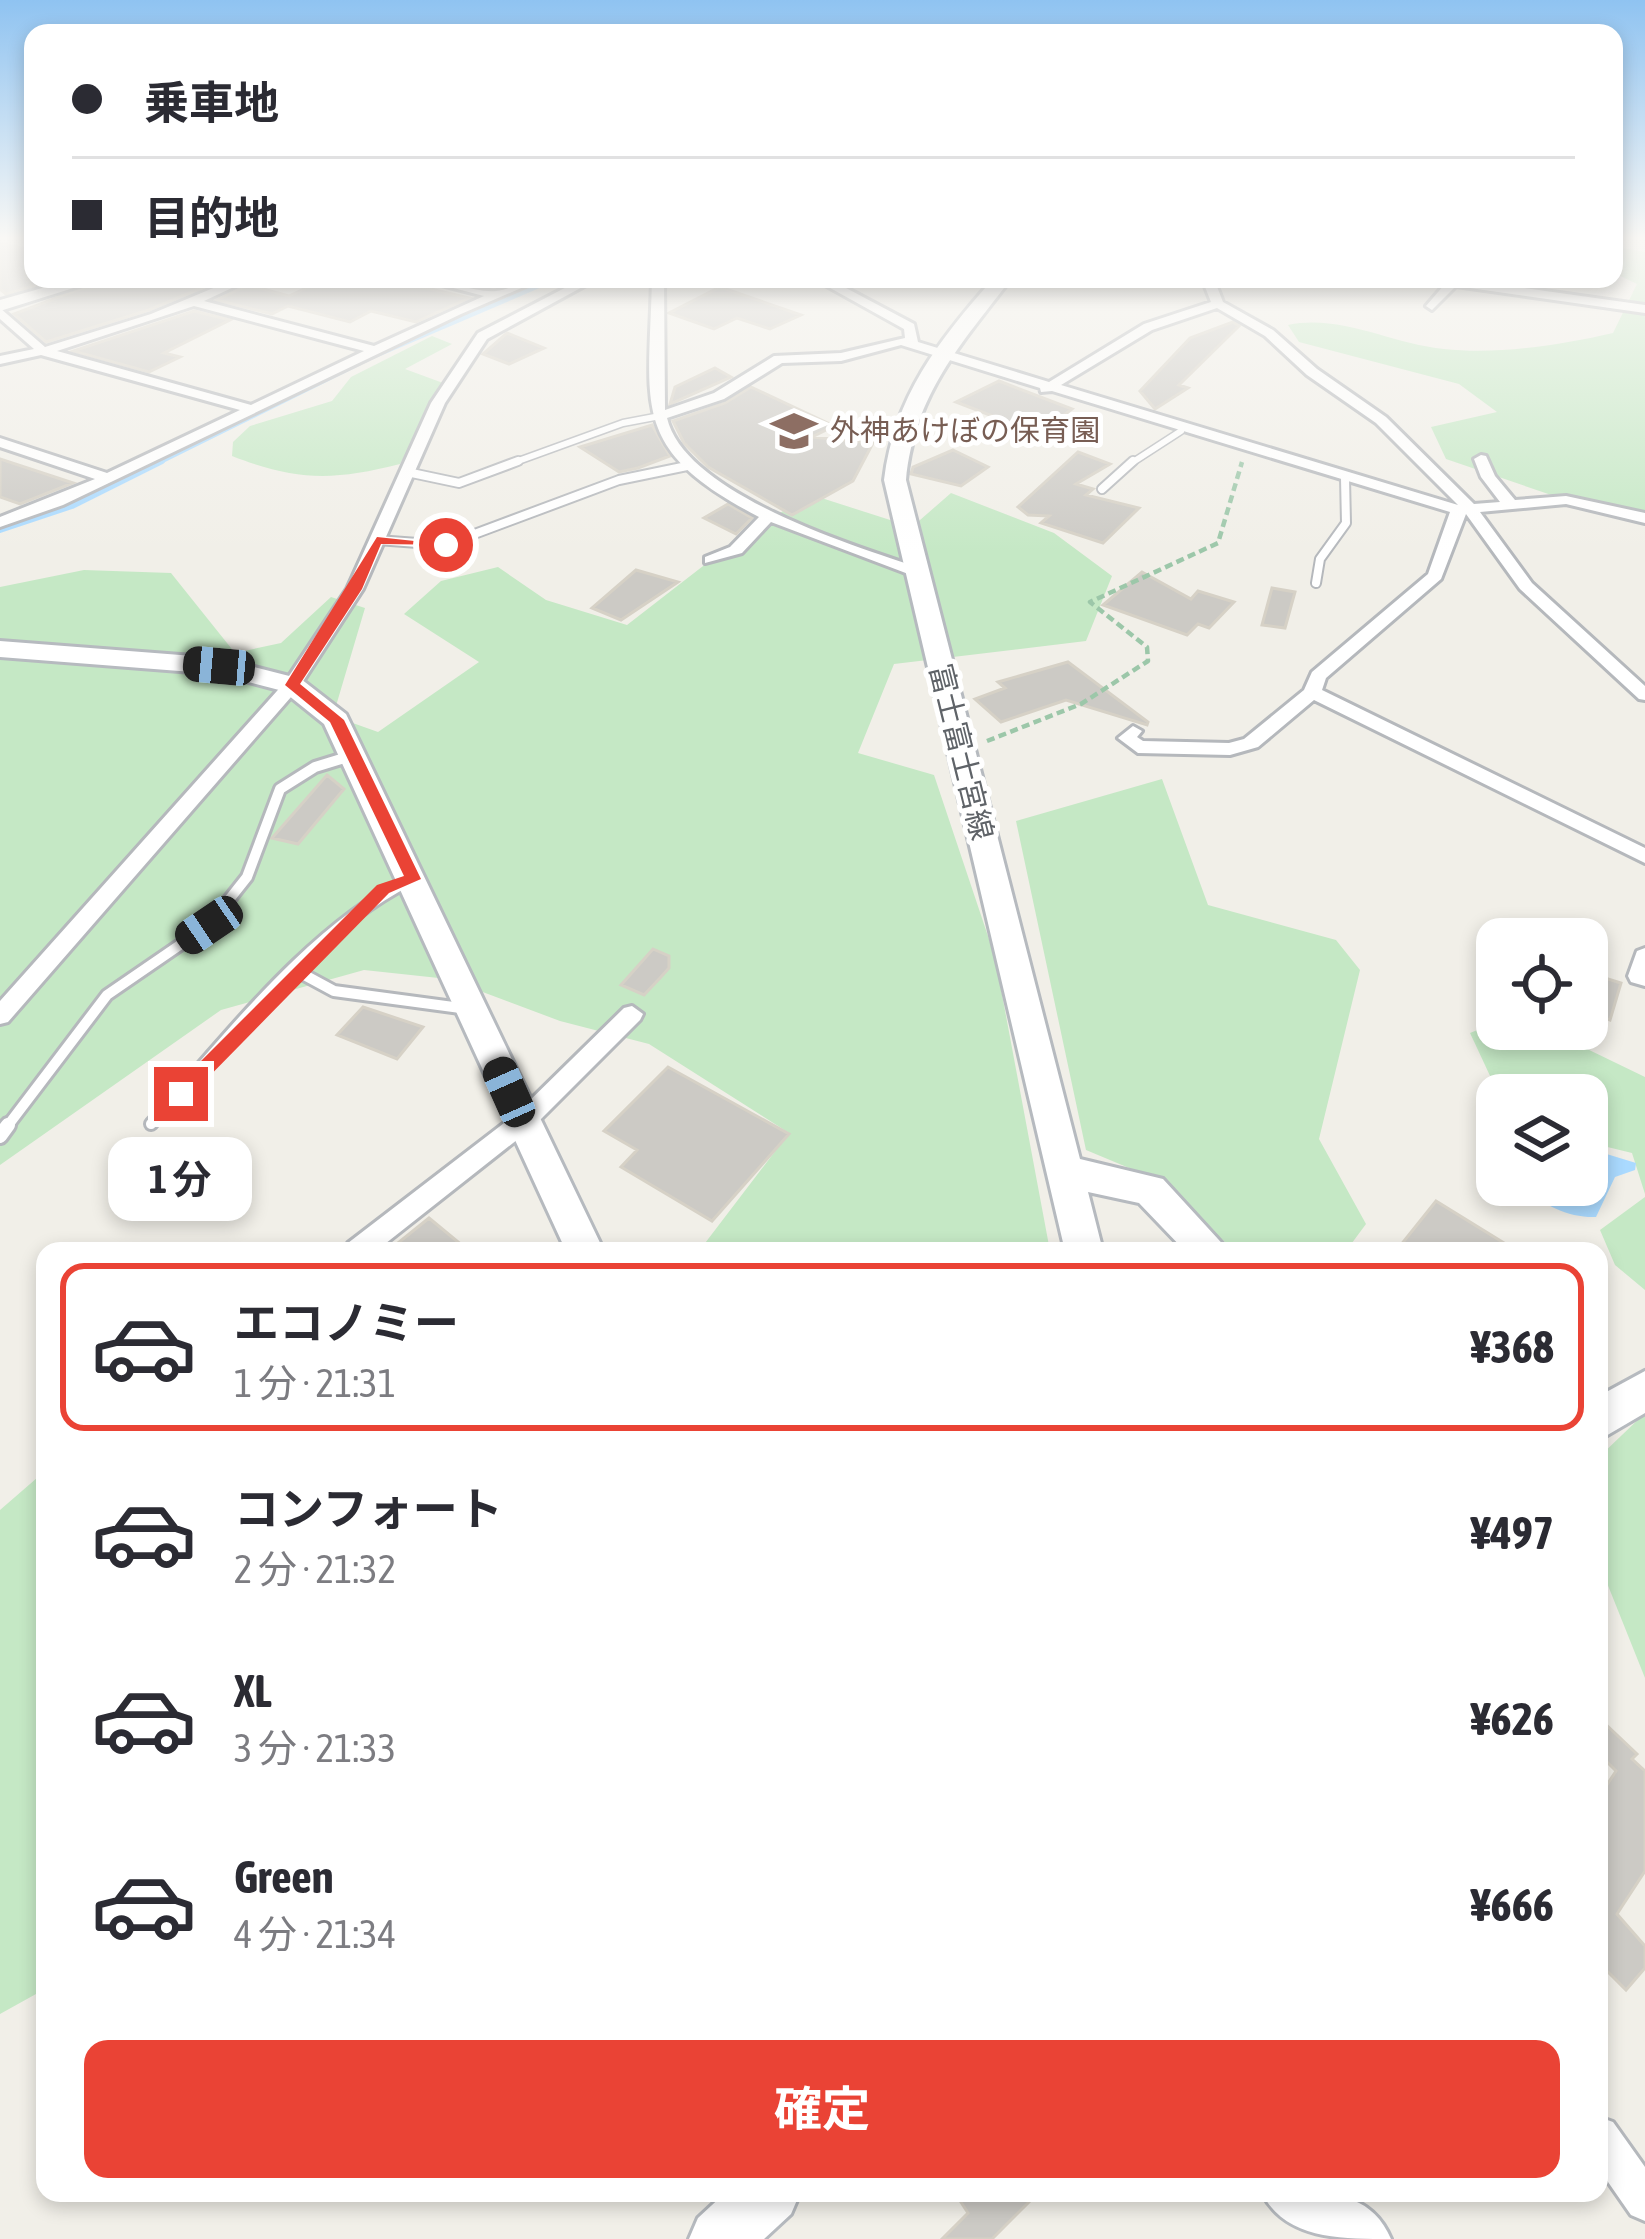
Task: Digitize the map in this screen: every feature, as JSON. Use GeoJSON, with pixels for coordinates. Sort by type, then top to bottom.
{"type":"FeatureCollection","features":[{"type":"Feature","properties":{"kind":"main road","name":"富士富士宮線"},"geometry":{"type":"LineString","coordinates":[[947,344],[921,379],[896,453],[900,513],[1082,1242]]}},
{"type":"Feature","properties":{"kind":"main road"},"geometry":{"type":"LineString","coordinates":[[0,649],[219,666],[292,685],[336,720],[581,1242]]}},
{"type":"Feature","properties":{"kind":"main road"},"geometry":{"type":"LineString","coordinates":[[1064,1172],[1150,1190],[1201,1242]]}},
{"type":"Feature","properties":{"kind":"main road"},"geometry":{"type":"LineString","coordinates":[[1608,1414],[1645,1390]]}},
{"type":"Feature","properties":{"kind":"main road"},"geometry":{"type":"LineString","coordinates":[[719,2239],[760,2202]]}},
{"type":"Feature","properties":{"kind":"main road"},"geometry":{"type":"LineString","coordinates":[[1306,2202],[1361,2239]]}},
{"type":"Feature","properties":{"kind":"street"},"geometry":{"type":"LineString","coordinates":[[36,344],[44,352],[252,409]]}},
{"type":"Feature","properties":{"kind":"street"},"geometry":{"type":"LineString","coordinates":[[0,360],[66,344]]}},
{"type":"Feature","properties":{"kind":"street"},"geometry":{"type":"LineString","coordinates":[[354,344],[375,350]]}},
{"type":"Feature","properties":{"kind":"street"},"geometry":{"type":"LineString","coordinates":[[0,522],[108,478],[387,344]]}},
{"type":"Feature","properties":{"kind":"street"},"geometry":{"type":"LineString","coordinates":[[0,1016],[292,685],[356,589],[438,403],[477,344]]}},
{"type":"Feature","properties":{"kind":"street"},"geometry":{"type":"LineString","coordinates":[[659,344],[660,416],[694,475],[771,513],[917,572]]}},
{"type":"Feature","properties":{"kind":"street"},"geometry":{"type":"LineString","coordinates":[[660,416],[718,396],[779,359],[841,357],[884,344]]}},
{"type":"Feature","properties":{"kind":"street"},"geometry":{"type":"LineString","coordinates":[[916,344],[1252,452],[1464,509],[1566,500],[1645,518]]}},
{"type":"Feature","properties":{"kind":"street"},"geometry":{"type":"LineString","coordinates":[[1046,389],[1119,344]]}},
{"type":"Feature","properties":{"kind":"street"},"geometry":{"type":"LineString","coordinates":[[1282,344],[1312,372],[1381,420],[1464,509],[1526,586],[1645,695]]}},
{"type":"Feature","properties":{"kind":"street"},"geometry":{"type":"LineString","coordinates":[[0,442],[108,478]]}},
{"type":"Feature","properties":{"kind":"street"},"geometry":{"type":"LineString","coordinates":[[1481,459],[1509,503]]}},
{"type":"Feature","properties":{"kind":"street"},"geometry":{"type":"LineString","coordinates":[[1133,731],[1127,738],[1138,747],[1230,749],[1251,743],[1312,692],[1318,676],[1435,576],[1464,509]]}},
{"type":"Feature","properties":{"kind":"street"},"geometry":{"type":"LineString","coordinates":[[710,560],[736,550],[771,513]]}},
{"type":"Feature","properties":{"kind":"street"},"geometry":{"type":"LineString","coordinates":[[1312,692],[1645,856]]}},
{"type":"Feature","properties":{"kind":"street"},"geometry":{"type":"LineString","coordinates":[[1645,956],[1639,976],[1645,978]]}},
{"type":"Feature","properties":{"kind":"street"},"geometry":{"type":"LineString","coordinates":[[368,1242],[524,1121],[632,1015]]}},
{"type":"Feature","properties":{"kind":"street"},"geometry":{"type":"LineString","coordinates":[[1608,2149],[1645,2201]]}},
{"type":"Feature","properties":{"kind":"lane"},"geometry":{"type":"LineString","coordinates":[[407,472],[459,483],[603,429],[660,416]]}},
{"type":"Feature","properties":{"kind":"lane"},"geometry":{"type":"LineString","coordinates":[[1102,488],[1142,454],[1181,430]]}},
{"type":"Feature","properties":{"kind":"lane"},"geometry":{"type":"LineString","coordinates":[[377,540],[446,545],[620,480],[687,466]]}},
{"type":"Feature","properties":{"kind":"lane"},"geometry":{"type":"LineString","coordinates":[[1316,583],[1321,559],[1346,523],[1346,478]]}},
{"type":"Feature","properties":{"kind":"lane"},"geometry":{"type":"LineString","coordinates":[[0,1136],[107,995],[209,925],[260,850],[280,789],[315,767],[354,755]]}},
{"type":"Feature","properties":{"kind":"lane"},"geometry":{"type":"LineString","coordinates":[[152,1124],[297,970],[383,889],[413,879]]}},
{"type":"Feature","properties":{"kind":"lane"},"geometry":{"type":"LineString","coordinates":[[297,970],[334,991],[472,1009]]}},
{"type":"Feature","properties":{"kind":"path"},"geometry":{"type":"LineString","coordinates":[[961,751],[1081,704],[1148,661],[1148,647],[1090,602],[1218,543],[1233,477],[1252,452]]}},
{"type":"Feature","properties":{"kind":"green space"},"geometry":{"type":"Polygon","coordinates":[[[415,344],[451,344],[405,369],[443,383],[400,464],[315,476],[232,456],[233,442],[250,426],[332,401],[351,377],[415,344]]]}},
{"type":"Feature","properties":{"kind":"green space"},"geometry":{"type":"Polygon","coordinates":[[[1308,344],[1418,344],[1465,351],[1645,344],[1645,514],[1566,500],[1446,459],[1431,427],[1497,412],[1459,384],[1308,344]]]}},
{"type":"Feature","properties":{"kind":"green space"},"geometry":{"type":"Polygon","coordinates":[[[951,493],[1054,533],[1112,576],[1086,641],[894,664],[858,753],[934,775],[995,957],[1048,1242],[706,1242],[789,1133],[649,1044],[560,1021],[448,979],[364,970],[221,1010],[0,1165],[0,587],[84,570],[171,573],[235,653],[281,643],[331,597],[365,608],[333,716],[378,732],[479,662],[404,614],[441,581],[498,567],[546,600],[627,625],[725,549],[809,494],[912,527],[951,493]]]}},
{"type":"Feature","properties":{"kind":"green space"},"geometry":{"type":"Polygon","coordinates":[[[1162,779],[1208,905],[1336,940],[1360,970],[1319,1139],[1366,1224],[1353,1242],[1225,1242],[1153,1178],[1086,1150],[1016,821],[1162,779]]]}},
{"type":"Feature","properties":{"kind":"green space"},"geometry":{"type":"Polygon","coordinates":[[[1478,1050],[1589,1050],[1645,1077],[1645,1194],[1632,1153],[1608,1147],[1608,1074],[1489,1074],[1478,1050]]]}},
{"type":"Feature","properties":{"kind":"green space"},"geometry":{"type":"Polygon","coordinates":[[[1645,1197],[1645,1290],[1615,1265],[1600,1230],[1645,1197]]]}},
{"type":"Feature","properties":{"kind":"green space"},"geometry":{"type":"Polygon","coordinates":[[[1645,1413],[1645,1678],[1608,1586],[1608,1448],[1645,1413]]]}},
{"type":"Feature","properties":{"kind":"green space"},"geometry":{"type":"Polygon","coordinates":[[[36,1479],[36,1994],[0,2014],[0,1510],[36,1479]]]}},
{"type":"Feature","properties":{"kind":"water"},"geometry":{"type":"Polygon","coordinates":[[[1608,1154],[1636,1163],[1635,1170],[1615,1177],[1608,1192],[1608,1154]]]}},
{"type":"Feature","properties":{"kind":"water"},"geometry":{"type":"Polygon","coordinates":[[[1552,1206],[1601,1206],[1596,1217],[1552,1206]]]}},
{"type":"Feature","properties":{"kind":"building"},"geometry":{"type":"Polygon","coordinates":[[[93,344],[181,344],[164,353],[180,357],[149,372],[73,351],[93,344]]]}},
{"type":"Feature","properties":{"kind":"building"},"geometry":{"type":"Polygon","coordinates":[[[494,344],[544,348],[509,364],[483,354],[494,344]]]}},
{"type":"Feature","properties":{"kind":"building"},"geometry":{"type":"Polygon","coordinates":[[[1184,344],[1220,344],[1179,385],[1188,388],[1155,409],[1140,391],[1184,344]]]}},
{"type":"Feature","properties":{"kind":"building"},"geometry":{"type":"Polygon","coordinates":[[[715,368],[731,377],[670,404],[675,387],[715,368]]]}},
{"type":"Feature","properties":{"kind":"building"},"geometry":{"type":"Polygon","coordinates":[[[999,381],[1072,409],[1039,434],[956,402],[999,381]]]}},
{"type":"Feature","properties":{"kind":"building"},"geometry":{"type":"Polygon","coordinates":[[[751,387],[834,426],[812,437],[873,443],[853,481],[792,515],[708,467],[684,443],[673,421],[725,403],[751,387]]]}},
{"type":"Feature","properties":{"kind":"building"},"geometry":{"type":"Polygon","coordinates":[[[652,425],[670,456],[638,468],[619,472],[580,447],[652,425]]]}},
{"type":"Feature","properties":{"kind":"building"},"geometry":{"type":"Polygon","coordinates":[[[953,450],[988,467],[961,486],[911,474],[913,467],[953,450]]]}},
{"type":"Feature","properties":{"kind":"building"},"geometry":{"type":"Polygon","coordinates":[[[1078,452],[1110,464],[1076,484],[1093,489],[1086,495],[1139,508],[1103,543],[1041,523],[1049,516],[1028,515],[1018,507],[1078,452]]]}},
{"type":"Feature","properties":{"kind":"building"},"geometry":{"type":"Polygon","coordinates":[[[0,459],[73,483],[20,504],[0,497],[0,459]]]}},
{"type":"Feature","properties":{"kind":"building"},"geometry":{"type":"Polygon","coordinates":[[[728,504],[752,518],[736,534],[704,518],[728,504]]]}},
{"type":"Feature","properties":{"kind":"building"},"geometry":{"type":"Polygon","coordinates":[[[636,570],[678,582],[621,620],[592,608],[636,570]]]}},
{"type":"Feature","properties":{"kind":"building"},"geometry":{"type":"Polygon","coordinates":[[[1142,572],[1191,599],[1198,591],[1234,602],[1209,628],[1198,624],[1187,635],[1103,605],[1142,572]]]}},
{"type":"Feature","properties":{"kind":"building"},"geometry":{"type":"Polygon","coordinates":[[[1272,588],[1295,592],[1285,628],[1262,625],[1272,588]]]}},
{"type":"Feature","properties":{"kind":"building"},"geometry":{"type":"Polygon","coordinates":[[[1068,662],[1147,725],[1066,700],[1001,722],[975,699],[1005,688],[998,682],[1068,662]]]}},
{"type":"Feature","properties":{"kind":"building"},"geometry":{"type":"Polygon","coordinates":[[[327,775],[344,789],[298,844],[272,838],[327,775]]]}},
{"type":"Feature","properties":{"kind":"building"},"geometry":{"type":"Polygon","coordinates":[[[653,949],[669,956],[669,968],[644,995],[621,985],[653,949]]]}},
{"type":"Feature","properties":{"kind":"building"},"geometry":{"type":"Polygon","coordinates":[[[1608,979],[1621,983],[1608,1019],[1608,979]]]}},
{"type":"Feature","properties":{"kind":"building"},"geometry":{"type":"Polygon","coordinates":[[[363,1007],[423,1027],[397,1059],[337,1035],[363,1007]]]}},
{"type":"Feature","properties":{"kind":"building"},"geometry":{"type":"Polygon","coordinates":[[[668,1067],[789,1134],[712,1221],[621,1167],[637,1150],[604,1131],[668,1067]]]}},
{"type":"Feature","properties":{"kind":"building"},"geometry":{"type":"Polygon","coordinates":[[[1436,1201],[1502,1242],[1403,1242],[1436,1201]]]}},
{"type":"Feature","properties":{"kind":"building"},"geometry":{"type":"Polygon","coordinates":[[[429,1218],[458,1242],[399,1242],[429,1218]]]}},
{"type":"Feature","properties":{"kind":"building"},"geometry":{"type":"Polygon","coordinates":[[[1608,1727],[1637,1754],[1632,1759],[1645,1771],[1645,1871],[1617,1914],[1645,1946],[1645,1968],[1626,1990],[1608,1972],[1608,1783],[1616,1771],[1608,1763],[1608,1727]]]}},
{"type":"Feature","properties":{"kind":"building"},"geometry":{"type":"Polygon","coordinates":[[[961,2202],[1029,2202],[992,2239],[942,2239],[968,2213],[961,2202]]]}},
{"type":"Feature","properties":{"kind":"waterway"},"geometry":{"type":"LineString","coordinates":[[156,464],[402,344]]}},
{"type":"Feature","properties":{"kind":"waterway"},"geometry":{"type":"LineString","coordinates":[[156,464],[162,461]]}},
{"type":"Feature","properties":{"kind":"waterway"},"geometry":{"type":"LineString","coordinates":[[0,530],[72,506],[156,464]]}},
{"type":"Feature","properties":{"kind":"place","name":"外神あけぼの保育園"},"geometry":{"type":"Point","coordinates":[794,431]}},
{"type":"Feature","properties":{"kind":"route"},"geometry":{"type":"LineString","coordinates":[[181,1094],[297,970],[383,889],[413,879],[336,720],[292,685],[356,589],[377,540],[446,545]]}}]}
